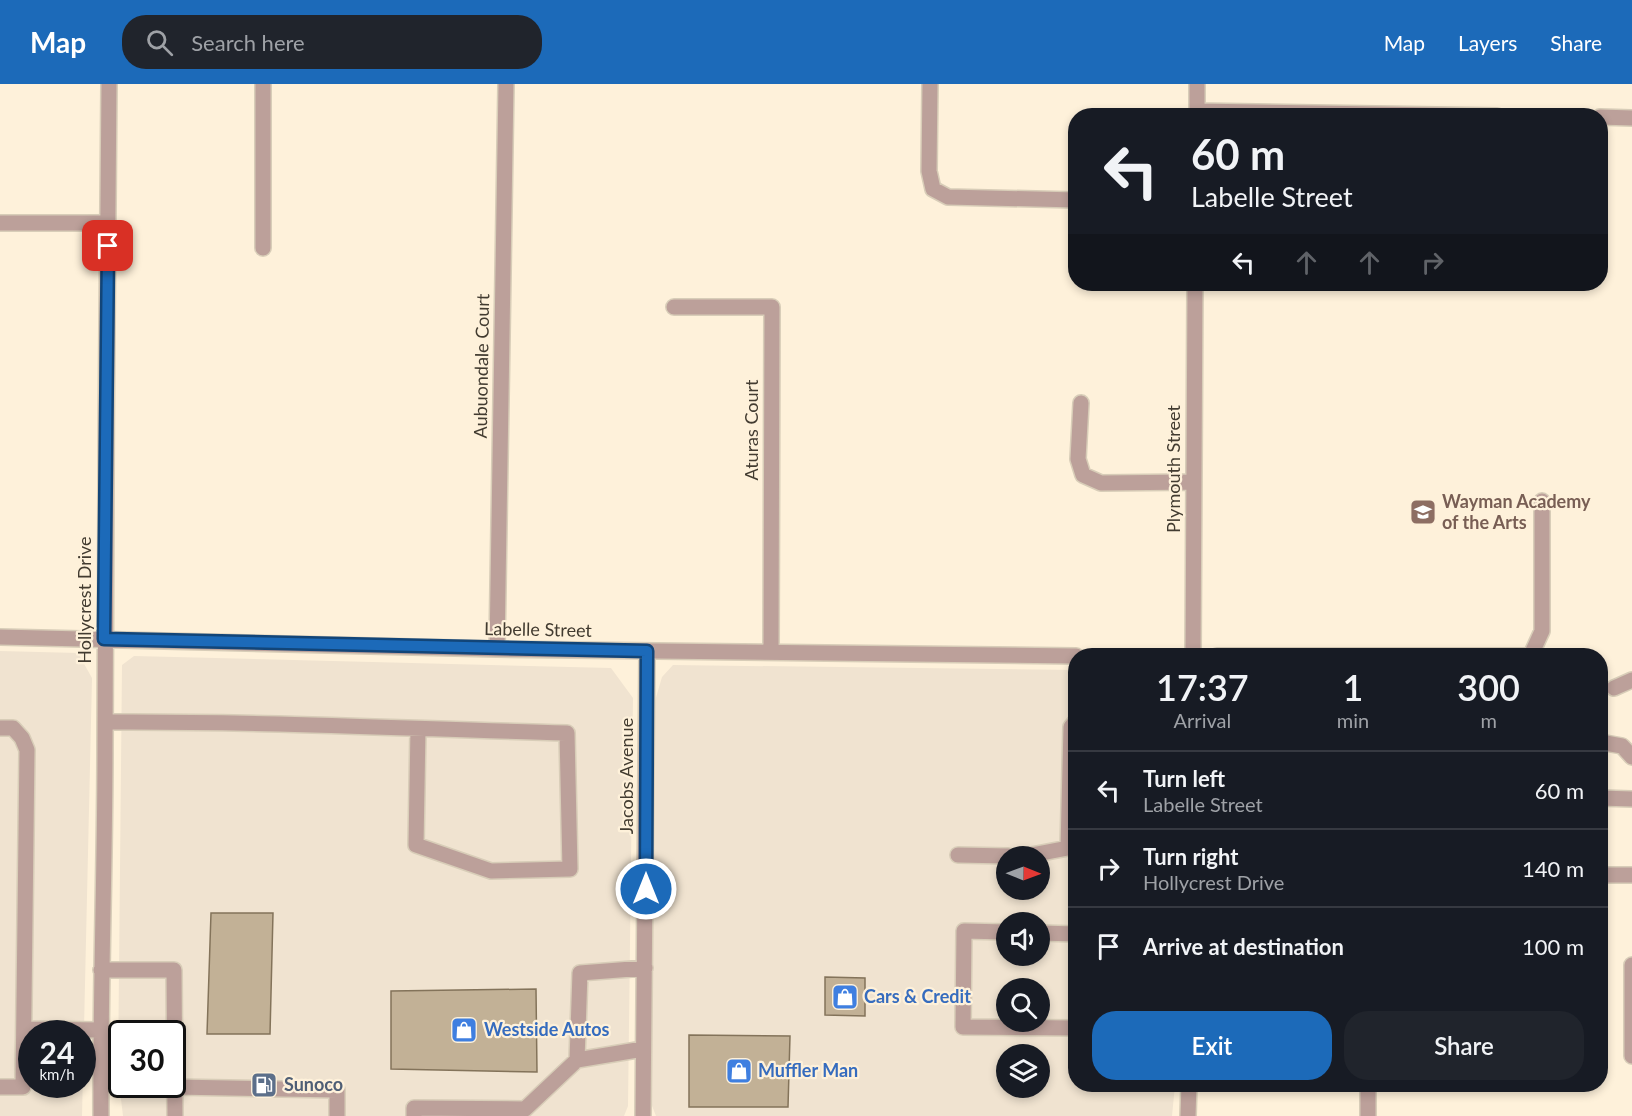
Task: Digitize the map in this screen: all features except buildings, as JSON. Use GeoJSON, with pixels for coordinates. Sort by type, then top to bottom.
{"type":"FeatureCollection","features":[{"type":"Feature","properties":{"kind":"street","name":"Hollycrest Drive"},"geometry":{"type":"LineString","coordinates":[[101,1116],[109,84]]}},
{"type":"Feature","properties":{"kind":"street"},"geometry":{"type":"LineString","coordinates":[[263,84],[263,248]]}},
{"type":"Feature","properties":{"kind":"street","name":"Aubuondale Court"},"geometry":{"type":"LineString","coordinates":[[497,649],[506,84]]}},
{"type":"Feature","properties":{"kind":"street"},"geometry":{"type":"LineString","coordinates":[[930,84],[929,171],[933,189],[948,197],[1068,200]]}},
{"type":"Feature","properties":{"kind":"street"},"geometry":{"type":"LineString","coordinates":[[1197,84],[1197,108]]}},
{"type":"Feature","properties":{"kind":"street"},"geometry":{"type":"LineString","coordinates":[[1608,117],[1632,118]]}},
{"type":"Feature","properties":{"kind":"street"},"geometry":{"type":"LineString","coordinates":[[0,223],[108,223]]}},
{"type":"Feature","properties":{"kind":"street","name":"Plymouth Street"},"geometry":{"type":"LineString","coordinates":[[1193,648],[1195,291]]}},
{"type":"Feature","properties":{"kind":"street","name":"Aturas Court"},"geometry":{"type":"LineString","coordinates":[[674,307],[772,307],[771,652]]}},
{"type":"Feature","properties":{"kind":"street"},"geometry":{"type":"LineString","coordinates":[[1081,403],[1078,459],[1083,475],[1101,483],[1194,482]]}},
{"type":"Feature","properties":{"kind":"street"},"geometry":{"type":"LineString","coordinates":[[1534,648],[1542,631],[1542,501]]}},
{"type":"Feature","properties":{"kind":"street","name":"Labelle Street"},"geometry":{"type":"LineString","coordinates":[[0,638],[497,649],[1068,656]]}},
{"type":"Feature","properties":{"kind":"street","name":"Jacobs Avenue"},"geometry":{"type":"LineString","coordinates":[[644,1116],[647,651]]}},
{"type":"Feature","properties":{"kind":"street"},"geometry":{"type":"LineString","coordinates":[[1614,688],[1632,680]]}},
{"type":"Feature","properties":{"kind":"street"},"geometry":{"type":"LineString","coordinates":[[105,722],[418,729],[567,733],[570,869],[491,871],[416,845],[418,729]]}},
{"type":"Feature","properties":{"kind":"street"},"geometry":{"type":"LineString","coordinates":[[0,728],[13,728],[22,738],[27,750],[24,1020]]}},
{"type":"Feature","properties":{"kind":"street"},"geometry":{"type":"LineString","coordinates":[[1608,743],[1622,746],[1632,757]]}},
{"type":"Feature","properties":{"kind":"street"},"geometry":{"type":"LineString","coordinates":[[1608,798],[1632,799]]}},
{"type":"Feature","properties":{"kind":"street"},"geometry":{"type":"LineString","coordinates":[[1050,852],[1068,849]]}},
{"type":"Feature","properties":{"kind":"street"},"geometry":{"type":"LineString","coordinates":[[958,855],[996,856]]}},
{"type":"Feature","properties":{"kind":"street"},"geometry":{"type":"LineString","coordinates":[[1608,875],[1632,875]]}},
{"type":"Feature","properties":{"kind":"street"},"geometry":{"type":"LineString","coordinates":[[996,932],[964,931],[963,1027],[1068,1028]]}},
{"type":"Feature","properties":{"kind":"street"},"geometry":{"type":"LineString","coordinates":[[1050,933],[1068,934]]}},
{"type":"Feature","properties":{"kind":"street"},"geometry":{"type":"LineString","coordinates":[[1632,965],[1632,1056]]}},
{"type":"Feature","properties":{"kind":"street"},"geometry":{"type":"LineString","coordinates":[[577,1060],[580,973],[645,968]]}},
{"type":"Feature","properties":{"kind":"street"},"geometry":{"type":"LineString","coordinates":[[101,970],[174,970],[174,1020]]}},
{"type":"Feature","properties":{"kind":"street"},"geometry":{"type":"LineString","coordinates":[[96,1030],[100,1030]]}},
{"type":"Feature","properties":{"kind":"street"},"geometry":{"type":"LineString","coordinates":[[414,1116],[414,1108],[525,1113],[577,1060],[643,1049]]}},
{"type":"Feature","properties":{"kind":"street"},"geometry":{"type":"LineString","coordinates":[[0,1087],[18,1087]]}},
{"type":"Feature","properties":{"kind":"street"},"geometry":{"type":"LineString","coordinates":[[186,1087],[337,1090],[337,1116]]}},
{"type":"Feature","properties":{"kind":"street"},"geometry":{"type":"LineString","coordinates":[[1188,1116],[1189,1092]]}},
{"type":"Feature","properties":{"kind":"street"},"geometry":{"type":"LineString","coordinates":[[1368,1092],[1368,1116]]}},
{"type":"Feature","properties":{"kind":"street"},"geometry":{"type":"LineString","coordinates":[[175,1098],[176,1116]]}},
{"type":"Feature","properties":{"kind":"shaded area"},"geometry":{"type":"Polygon","coordinates":[[[0,651],[78,653],[92,678],[84,1020],[18,1020],[18,1098],[82,1098],[82,1116],[0,1116],[0,651]]]}},
{"type":"Feature","properties":{"kind":"shaded area"},"geometry":{"type":"Polygon","coordinates":[[[134,656],[611,668],[633,698],[628,1106],[624,1116],[123,1116],[121,1098],[186,1098],[186,1020],[119,1020],[122,665],[134,656]]]}},
{"type":"Feature","properties":{"kind":"shaded area"},"geometry":{"type":"Polygon","coordinates":[[[673,665],[1068,670],[1068,1092],[1174,1092],[1172,1116],[656,1116],[651,1103],[655,701],[662,677],[673,665]]]}},
{"type":"Feature","properties":{"kind":"place","name":"Wayman Academy of the Arts"},"geometry":{"type":"Point","coordinates":[1423,512]}},
{"type":"Feature","properties":{"kind":"place","name":"Cars & Credit"},"geometry":{"type":"Point","coordinates":[845,997]}},
{"type":"Feature","properties":{"kind":"place","name":"Westside Autos"},"geometry":{"type":"Point","coordinates":[464,1030]}},
{"type":"Feature","properties":{"kind":"place","name":"Muffler Man"},"geometry":{"type":"Point","coordinates":[739,1071]}},
{"type":"Feature","properties":{"kind":"place","name":"Sunoco"},"geometry":{"type":"Point","coordinates":[264,1085]}},
{"type":"Feature","properties":{"kind":"route"},"geometry":{"type":"LineString","coordinates":[[108,246],[104,639],[647,651],[646,889]]}}]}
